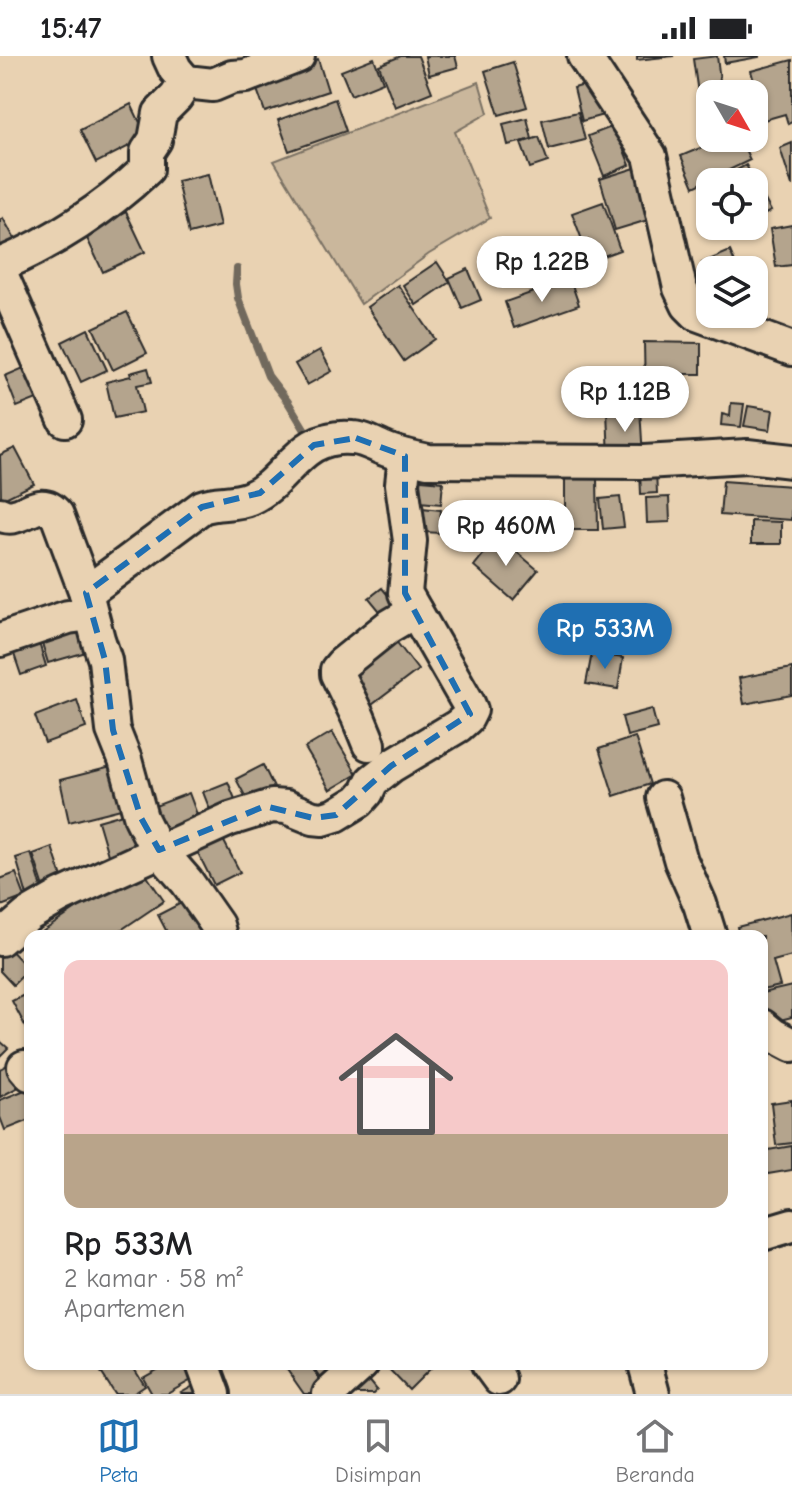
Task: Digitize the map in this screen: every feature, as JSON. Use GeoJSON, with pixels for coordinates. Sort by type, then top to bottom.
{"type":"FeatureCollection","features":[{"type":"Feature","properties":{"kind":"street"},"geometry":{"type":"LineString","coordinates":[[0,265],[28,253],[96,210],[147,169],[147,152],[155,140],[160,113],[176,97],[178,69],[213,85],[298,56]]}},
{"type":"Feature","properties":{"kind":"street"},"geometry":{"type":"LineString","coordinates":[[584,56],[650,156],[680,288],[688,305],[697,314],[792,349]]}},
{"type":"Feature","properties":{"kind":"street"},"geometry":{"type":"LineString","coordinates":[[0,272],[65,420]]}},
{"type":"Feature","properties":{"kind":"street"},"geometry":{"type":"LineString","coordinates":[[0,640],[68,617],[88,604],[202,507],[249,499],[260,493],[299,455],[314,445],[340,437],[356,438],[428,461],[644,462],[736,456],[792,461]]}},
{"type":"Feature","properties":{"kind":"street"},"geometry":{"type":"LineString","coordinates":[[0,939],[28,915],[61,896],[159,850],[265,806],[286,807],[313,818],[336,815],[359,801],[372,781],[391,766],[467,718],[471,710],[468,703],[405,593],[410,541],[402,484],[405,456]]}},
{"type":"Feature","properties":{"kind":"street"},"geometry":{"type":"LineString","coordinates":[[0,514],[12,517],[40,506],[56,512],[105,660],[113,730],[141,818],[159,850],[187,882],[218,930]]}},
{"type":"Feature","properties":{"kind":"street"},"geometry":{"type":"LineString","coordinates":[[369,744],[337,670],[388,627],[415,611]]}},
{"type":"Feature","properties":{"kind":"street"},"geometry":{"type":"LineString","coordinates":[[663,798],[681,861],[708,930]]}},
{"type":"Feature","properties":{"kind":"street"},"geometry":{"type":"LineString","coordinates":[[768,1031],[792,1045]]}},
{"type":"Feature","properties":{"kind":"street"},"geometry":{"type":"LineString","coordinates":[[768,1232],[792,1225]]}},
{"type":"Feature","properties":{"kind":"street"},"geometry":{"type":"LineString","coordinates":[[205,1370],[214,1394]]}},
{"type":"Feature","properties":{"kind":"street"},"geometry":{"type":"LineString","coordinates":[[329,1394],[355,1370]]}},
{"type":"Feature","properties":{"kind":"street"},"geometry":{"type":"LineString","coordinates":[[647,1370],[653,1394]]}},
{"type":"Feature","properties":{"kind":"highlighted area"},"geometry":{"type":"Polygon","coordinates":[[[356,438],[405,456],[405,593],[470,714],[391,766],[336,815],[313,818],[265,806],[159,850],[141,818],[113,730],[105,660],[86,593],[202,507],[260,493],[314,445],[356,438]]]}},
{"type":"Feature","properties":{"kind":"shaded area"},"geometry":{"type":"Polygon","coordinates":[[[479,82],[488,113],[455,132],[490,218],[429,254],[361,304],[274,161],[479,82]]]}},
{"type":"Feature","properties":{"kind":"building"},"geometry":{"type":"Polygon","coordinates":[[[401,56],[418,56],[432,92],[395,107],[379,65],[401,56]]]}},
{"type":"Feature","properties":{"kind":"building"},"geometry":{"type":"Polygon","coordinates":[[[425,56],[455,56],[458,67],[429,75],[425,56]]]}},
{"type":"Feature","properties":{"kind":"building"},"geometry":{"type":"Polygon","coordinates":[[[637,56],[674,56],[637,60],[637,56]]]}},
{"type":"Feature","properties":{"kind":"building"},"geometry":{"type":"Polygon","coordinates":[[[717,56],[720,80],[696,80],[693,59],[717,56]]]}},
{"type":"Feature","properties":{"kind":"building"},"geometry":{"type":"Polygon","coordinates":[[[724,56],[759,56],[759,57],[725,63],[724,56]]]}},
{"type":"Feature","properties":{"kind":"building"},"geometry":{"type":"Polygon","coordinates":[[[374,58],[383,82],[351,95],[341,71],[374,58]]]}},
{"type":"Feature","properties":{"kind":"building"},"geometry":{"type":"Polygon","coordinates":[[[318,59],[328,91],[265,112],[254,81],[318,59]]]}},
{"type":"Feature","properties":{"kind":"building"},"geometry":{"type":"Polygon","coordinates":[[[792,60],[792,122],[788,124],[785,114],[768,119],[768,80],[754,80],[751,71],[792,60]]]}},
{"type":"Feature","properties":{"kind":"building"},"geometry":{"type":"Polygon","coordinates":[[[513,62],[527,107],[499,115],[485,71],[513,62]]]}},
{"type":"Feature","properties":{"kind":"building"},"geometry":{"type":"Polygon","coordinates":[[[595,82],[603,115],[582,121],[574,88],[595,82]]]}},
{"type":"Feature","properties":{"kind":"building"},"geometry":{"type":"Polygon","coordinates":[[[335,99],[346,131],[289,151],[278,120],[335,99]]]}},
{"type":"Feature","properties":{"kind":"building"},"geometry":{"type":"Polygon","coordinates":[[[131,104],[147,137],[96,163],[80,130],[131,104]]]}},
{"type":"Feature","properties":{"kind":"building"},"geometry":{"type":"Polygon","coordinates":[[[578,112],[585,140],[549,149],[542,120],[578,112]]]}},
{"type":"Feature","properties":{"kind":"building"},"geometry":{"type":"Polygon","coordinates":[[[527,118],[532,139],[508,145],[503,124],[527,118]]]}},
{"type":"Feature","properties":{"kind":"building"},"geometry":{"type":"Polygon","coordinates":[[[614,126],[630,165],[604,176],[588,136],[614,126]]]}},
{"type":"Feature","properties":{"kind":"building"},"geometry":{"type":"Polygon","coordinates":[[[539,137],[548,162],[530,168],[521,143],[539,137]]]}},
{"type":"Feature","properties":{"kind":"building"},"geometry":{"type":"Polygon","coordinates":[[[792,143],[792,186],[780,148],[792,143]]]}},
{"type":"Feature","properties":{"kind":"building"},"geometry":{"type":"Polygon","coordinates":[[[696,150],[746,152],[750,160],[733,168],[696,168],[694,187],[681,156],[696,150]]]}},
{"type":"Feature","properties":{"kind":"building"},"geometry":{"type":"Polygon","coordinates":[[[635,168],[651,219],[615,230],[600,179],[635,168]]]}},
{"type":"Feature","properties":{"kind":"building"},"geometry":{"type":"Polygon","coordinates":[[[208,174],[220,226],[189,234],[177,181],[208,174]]]}},
{"type":"Feature","properties":{"kind":"building"},"geometry":{"type":"Polygon","coordinates":[[[603,202],[620,250],[590,261],[572,213],[603,202]]]}},
{"type":"Feature","properties":{"kind":"building"},"geometry":{"type":"Polygon","coordinates":[[[126,212],[145,252],[103,272],[84,232],[126,212]]]}},
{"type":"Feature","properties":{"kind":"building"},"geometry":{"type":"Polygon","coordinates":[[[3,218],[18,245],[0,256],[0,220],[3,218]]]}},
{"type":"Feature","properties":{"kind":"building"},"geometry":{"type":"Polygon","coordinates":[[[792,225],[792,265],[776,267],[770,229],[792,225]]]}},
{"type":"Feature","properties":{"kind":"building"},"geometry":{"type":"Polygon","coordinates":[[[506,247],[521,276],[500,286],[486,258],[506,247]]]}},
{"type":"Feature","properties":{"kind":"building"},"geometry":{"type":"Polygon","coordinates":[[[437,262],[450,282],[416,305],[403,285],[437,262]]]}},
{"type":"Feature","properties":{"kind":"building"},"geometry":{"type":"Polygon","coordinates":[[[468,269],[481,300],[462,308],[449,278],[468,269]]]}},
{"type":"Feature","properties":{"kind":"building"},"geometry":{"type":"Polygon","coordinates":[[[570,279],[579,305],[514,328],[505,302],[570,279]]]}},
{"type":"Feature","properties":{"kind":"building"},"geometry":{"type":"Polygon","coordinates":[[[398,285],[435,339],[404,361],[367,307],[398,285]]]}},
{"type":"Feature","properties":{"kind":"building"},"geometry":{"type":"Polygon","coordinates":[[[127,312],[147,353],[113,370],[93,328],[127,312]]]}},
{"type":"Feature","properties":{"kind":"building"},"geometry":{"type":"Polygon","coordinates":[[[88,329],[107,370],[81,382],[62,342],[88,329]]]}},
{"type":"Feature","properties":{"kind":"building"},"geometry":{"type":"Polygon","coordinates":[[[644,342],[701,343],[701,374],[670,374],[670,396],[645,396],[644,342]]]}},
{"type":"Feature","properties":{"kind":"building"},"geometry":{"type":"Polygon","coordinates":[[[320,350],[332,371],[307,385],[295,364],[320,350]]]}},
{"type":"Feature","properties":{"kind":"building"},"geometry":{"type":"Polygon","coordinates":[[[35,363],[47,395],[17,407],[5,376],[35,363]]]}},
{"type":"Feature","properties":{"kind":"building"},"geometry":{"type":"Polygon","coordinates":[[[148,368],[152,382],[137,385],[143,412],[114,418],[106,382],[148,368]]]}},
{"type":"Feature","properties":{"kind":"building"},"geometry":{"type":"Polygon","coordinates":[[[731,403],[744,404],[741,427],[721,425],[722,414],[730,416],[731,403]]]}},
{"type":"Feature","properties":{"kind":"building"},"geometry":{"type":"Polygon","coordinates":[[[748,406],[773,410],[770,430],[744,426],[748,406]]]}},
{"type":"Feature","properties":{"kind":"building"},"geometry":{"type":"Polygon","coordinates":[[[640,409],[643,457],[609,459],[607,410],[640,409]]]}},
{"type":"Feature","properties":{"kind":"building"},"geometry":{"type":"Polygon","coordinates":[[[15,448],[34,484],[1,500],[0,455],[15,448]]]}},
{"type":"Feature","properties":{"kind":"building"},"geometry":{"type":"Polygon","coordinates":[[[656,470],[657,493],[641,494],[640,471],[656,470]]]}},
{"type":"Feature","properties":{"kind":"building"},"geometry":{"type":"Polygon","coordinates":[[[411,479],[443,482],[441,504],[409,501],[411,479]]]}},
{"type":"Feature","properties":{"kind":"building"},"geometry":{"type":"Polygon","coordinates":[[[565,479],[597,479],[598,530],[565,530],[565,479]]]}},
{"type":"Feature","properties":{"kind":"building"},"geometry":{"type":"Polygon","coordinates":[[[723,481],[792,486],[791,520],[720,515],[723,481]]]}},
{"type":"Feature","properties":{"kind":"building"},"geometry":{"type":"Polygon","coordinates":[[[620,497],[624,527],[603,529],[600,499],[620,497]]]}},
{"type":"Feature","properties":{"kind":"building"},"geometry":{"type":"Polygon","coordinates":[[[669,497],[670,522],[647,523],[646,498],[669,497]]]}},
{"type":"Feature","properties":{"kind":"building"},"geometry":{"type":"Polygon","coordinates":[[[412,507],[441,510],[439,533],[410,531],[412,507]]]}},
{"type":"Feature","properties":{"kind":"building"},"geometry":{"type":"Polygon","coordinates":[[[751,521],[781,522],[781,544],[751,544],[751,521]]]}},
{"type":"Feature","properties":{"kind":"building"},"geometry":{"type":"Polygon","coordinates":[[[498,536],[538,570],[513,600],[474,566],[498,536]]]}},
{"type":"Feature","properties":{"kind":"building"},"geometry":{"type":"Polygon","coordinates":[[[382,588],[401,611],[388,621],[369,598],[382,588]]]}},
{"type":"Feature","properties":{"kind":"building"},"geometry":{"type":"Polygon","coordinates":[[[583,621],[625,622],[624,647],[582,647],[583,621]]]}},
{"type":"Feature","properties":{"kind":"building"},"geometry":{"type":"Polygon","coordinates":[[[77,622],[86,652],[48,663],[39,633],[77,622]]]}},
{"type":"Feature","properties":{"kind":"building"},"geometry":{"type":"Polygon","coordinates":[[[628,623],[643,623],[643,640],[627,639],[628,623]]]}},
{"type":"Feature","properties":{"kind":"building"},"geometry":{"type":"Polygon","coordinates":[[[389,632],[418,670],[369,707],[340,670],[389,632]]]}},
{"type":"Feature","properties":{"kind":"building"},"geometry":{"type":"Polygon","coordinates":[[[36,633],[46,666],[21,675],[10,642],[36,633]]]}},
{"type":"Feature","properties":{"kind":"building"},"geometry":{"type":"Polygon","coordinates":[[[592,653],[623,658],[618,689],[586,684],[592,653]]]}},
{"type":"Feature","properties":{"kind":"building"},"geometry":{"type":"Polygon","coordinates":[[[792,668],[792,695],[744,704],[739,678],[792,668]]]}},
{"type":"Feature","properties":{"kind":"building"},"geometry":{"type":"Polygon","coordinates":[[[77,700],[86,728],[45,743],[35,716],[77,700]]]}},
{"type":"Feature","properties":{"kind":"building"},"geometry":{"type":"Polygon","coordinates":[[[652,709],[657,728],[627,736],[622,717],[652,709]]]}},
{"type":"Feature","properties":{"kind":"building"},"geometry":{"type":"Polygon","coordinates":[[[332,732],[357,774],[330,790],[305,748],[332,732]]]}},
{"type":"Feature","properties":{"kind":"building"},"geometry":{"type":"Polygon","coordinates":[[[635,737],[650,784],[614,796],[599,749],[635,737]]]}},
{"type":"Feature","properties":{"kind":"building"},"geometry":{"type":"Polygon","coordinates":[[[263,765],[277,794],[251,807],[236,779],[263,765]]]}},
{"type":"Feature","properties":{"kind":"building"},"geometry":{"type":"Polygon","coordinates":[[[115,766],[125,808],[69,822],[60,780],[115,766]]]}},
{"type":"Feature","properties":{"kind":"building"},"geometry":{"type":"Polygon","coordinates":[[[228,782],[235,799],[210,810],[203,792],[228,782]]]}},
{"type":"Feature","properties":{"kind":"building"},"geometry":{"type":"Polygon","coordinates":[[[189,793],[201,825],[154,843],[142,811],[189,793]]]}},
{"type":"Feature","properties":{"kind":"building"},"geometry":{"type":"Polygon","coordinates":[[[126,813],[140,857],[111,865],[98,821],[126,813]]]}},
{"type":"Feature","properties":{"kind":"building"},"geometry":{"type":"Polygon","coordinates":[[[218,830],[240,872],[214,885],[193,843],[218,830]]]}},
{"type":"Feature","properties":{"kind":"building"},"geometry":{"type":"Polygon","coordinates":[[[52,847],[65,886],[46,893],[33,854],[52,847]]]}},
{"type":"Feature","properties":{"kind":"building"},"geometry":{"type":"Polygon","coordinates":[[[31,853],[44,894],[28,899],[16,858],[31,853]]]}},
{"type":"Feature","properties":{"kind":"building"},"geometry":{"type":"Polygon","coordinates":[[[140,866],[164,901],[121,930],[45,930],[140,866]]]}},
{"type":"Feature","properties":{"kind":"building"},"geometry":{"type":"Polygon","coordinates":[[[16,873],[25,897],[1,906],[0,879],[16,873]]]}},
{"type":"Feature","properties":{"kind":"building"},"geometry":{"type":"Polygon","coordinates":[[[185,901],[200,930],[166,930],[158,915],[185,901]]]}},
{"type":"Feature","properties":{"kind":"building"},"geometry":{"type":"Polygon","coordinates":[[[791,913],[792,956],[773,961],[780,986],[768,989],[768,930],[738,930],[737,927],[791,913]]]}},
{"type":"Feature","properties":{"kind":"building"},"geometry":{"type":"Polygon","coordinates":[[[2,941],[24,964],[24,974],[13,985],[0,971],[2,941]]]}},
{"type":"Feature","properties":{"kind":"building"},"geometry":{"type":"Polygon","coordinates":[[[792,986],[792,1017],[768,1023],[768,992],[792,986]]]}},
{"type":"Feature","properties":{"kind":"building"},"geometry":{"type":"Polygon","coordinates":[[[24,995],[24,1024],[12,1001],[24,995]]]}},
{"type":"Feature","properties":{"kind":"building"},"geometry":{"type":"Polygon","coordinates":[[[0,1041],[8,1048],[0,1056],[0,1041]]]}},
{"type":"Feature","properties":{"kind":"building"},"geometry":{"type":"Polygon","coordinates":[[[16,1060],[24,1075],[24,1084],[0,1097],[0,1069],[16,1060]]]}},
{"type":"Feature","properties":{"kind":"building"},"geometry":{"type":"Polygon","coordinates":[[[24,1090],[24,1122],[5,1130],[0,1117],[0,1100],[24,1090]]]}},
{"type":"Feature","properties":{"kind":"building"},"geometry":{"type":"Polygon","coordinates":[[[792,1100],[792,1143],[776,1145],[771,1103],[792,1100]]]}},
{"type":"Feature","properties":{"kind":"building"},"geometry":{"type":"Polygon","coordinates":[[[792,1146],[792,1170],[768,1174],[768,1150],[792,1146]]]}},
{"type":"Feature","properties":{"kind":"building"},"geometry":{"type":"Polygon","coordinates":[[[100,1370],[135,1370],[145,1386],[133,1394],[115,1394],[100,1370]]]}},
{"type":"Feature","properties":{"kind":"building"},"geometry":{"type":"Polygon","coordinates":[[[157,1370],[188,1370],[193,1379],[167,1394],[152,1394],[143,1378],[157,1370]]]}},
{"type":"Feature","properties":{"kind":"building"},"geometry":{"type":"Polygon","coordinates":[[[287,1370],[313,1370],[324,1385],[312,1394],[304,1394],[287,1370]]]}},
{"type":"Feature","properties":{"kind":"building"},"geometry":{"type":"Polygon","coordinates":[[[315,1370],[340,1370],[342,1372],[325,1384],[315,1370]]]}},
{"type":"Feature","properties":{"kind":"building"},"geometry":{"type":"Polygon","coordinates":[[[390,1370],[429,1370],[409,1390],[390,1370]]]}},
{"type":"Feature","properties":{"kind":"building"},"geometry":{"type":"Polygon","coordinates":[[[364,1374],[377,1390],[373,1394],[343,1394],[364,1374]]]}},
{"type":"Feature","properties":{"kind":"building"},"geometry":{"type":"Polygon","coordinates":[[[195,1385],[201,1394],[181,1393],[195,1385]]]}},
{"type":"Feature","properties":{"kind":"waterway"},"geometry":{"type":"LineString","coordinates":[[237,269],[238,298],[268,376],[311,440]]}}]}
